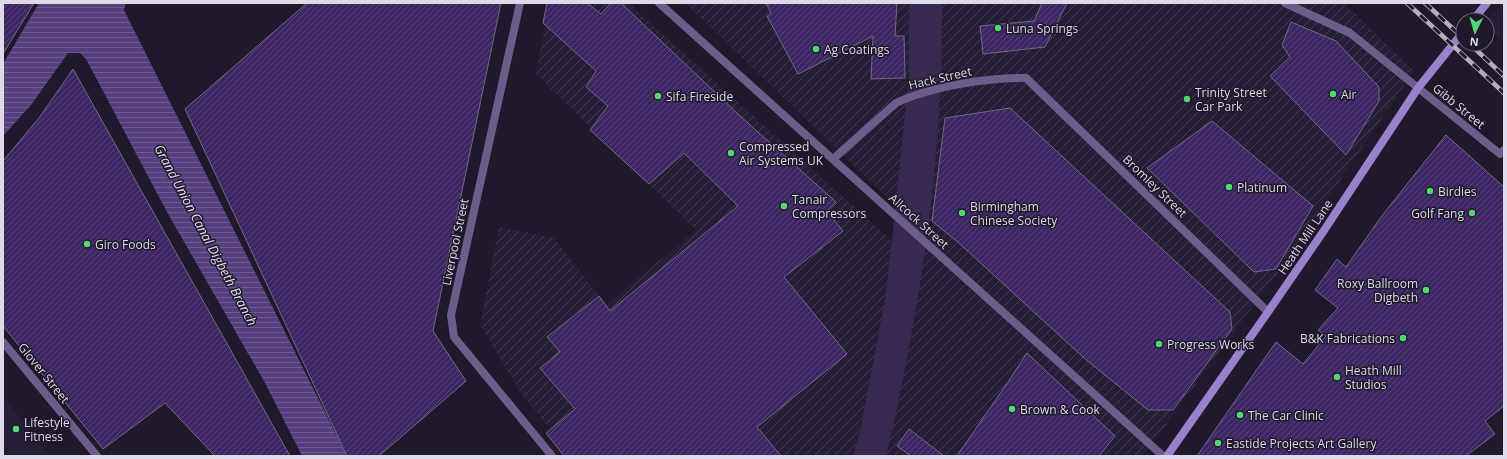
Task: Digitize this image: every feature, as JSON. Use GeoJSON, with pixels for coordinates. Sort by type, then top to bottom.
{"type":"FeatureCollection","features":[{"type":"Feature","properties":{"kind":"street","name":"Liverpool Street"},"geometry":{"type":"LineString","coordinates":[[520,3],[452,315],[454,337],[552,456]]}},
{"type":"Feature","properties":{"kind":"street","name":"Allcock Street"},"geometry":{"type":"LineString","coordinates":[[659,3],[1163,456]]}},
{"type":"Feature","properties":{"kind":"street"},"geometry":{"type":"LineString","coordinates":[[1286,3],[1350,33],[1418,88]]}},
{"type":"Feature","properties":{"kind":"street"},"geometry":{"type":"LineString","coordinates":[[1480,12],[1487,3]]}},
{"type":"Feature","properties":{"kind":"street","name":"Heath Mill Lane"},"geometry":{"type":"LineString","coordinates":[[1167,456],[1323,232],[1418,88],[1455,42]]}},
{"type":"Feature","properties":{"kind":"street","name":"Hack Street"},"geometry":{"type":"LineString","coordinates":[[833,159],[896,103],[907,97],[956,85],[1007,77],[1026,78]]}},
{"type":"Feature","properties":{"kind":"street","name":"Bromley Street"},"geometry":{"type":"LineString","coordinates":[[1026,78],[1268,312]]}},
{"type":"Feature","properties":{"kind":"street","name":"Gibb Street"},"geometry":{"type":"LineString","coordinates":[[1418,88],[1500,154],[1504,150]]}},
{"type":"Feature","properties":{"kind":"street","name":"Glover Street"},"geometry":{"type":"LineString","coordinates":[[3,342],[97,456]]}},
{"type":"Feature","properties":{"kind":"shaded area"},"geometry":{"type":"Polygon","coordinates":[[[551,3],[628,3],[892,241],[896,206],[685,3],[1344,3],[1414,71],[1277,274],[1143,456],[572,456],[522,395],[480,325],[499,227],[554,238],[606,305],[696,230],[535,73],[551,3]]]}},
{"type":"Feature","properties":{"kind":"shaded area"},"geometry":{"type":"Polygon","coordinates":[[[909,3],[942,3],[941,84],[931,206],[913,326],[886,456],[853,456],[860,432],[886,294],[909,78],[909,3]]]}},
{"type":"Feature","properties":{"kind":"shaded area"},"geometry":{"type":"Polygon","coordinates":[[[1502,3],[1504,3],[1504,42],[1495,34],[1494,12],[1502,3]]]}},
{"type":"Feature","properties":{"kind":"shaded area","name":"Lifestyle Fitness"},"geometry":{"type":"Polygon","coordinates":[[[3,396],[5,399],[51,456],[3,456],[3,396]]]}},
{"type":"Feature","properties":{"kind":"water","name":"Grand Union Canal Digbeth Branch"},"geometry":{"type":"Polygon","coordinates":[[[39,3],[126,3],[124,10],[347,456],[302,456],[265,383],[167,212],[86,59],[80,53],[68,53],[31,105],[3,136],[3,64],[39,3]]]}},
{"type":"Feature","properties":{"kind":"building"},"geometry":{"type":"Polygon","coordinates":[[[3,3],[34,3],[3,54],[3,3]]]}},
{"type":"Feature","properties":{"kind":"building"},"geometry":{"type":"Polygon","coordinates":[[[307,3],[501,3],[433,331],[466,381],[379,456],[347,456],[185,109],[307,3]]]}},
{"type":"Feature","properties":{"kind":"building"},"geometry":{"type":"Polygon","coordinates":[[[547,3],[587,3],[601,14],[611,3],[621,3],[739,115],[836,202],[827,211],[843,231],[784,277],[847,354],[757,427],[781,456],[564,456],[546,433],[575,409],[540,368],[560,352],[547,337],[599,296],[610,311],[738,206],[684,153],[649,184],[590,130],[608,106],[586,87],[596,71],[543,23],[547,3]]]}},
{"type":"Feature","properties":{"kind":"building","name":"Ag Coatings"},"geometry":{"type":"Polygon","coordinates":[[[766,3],[897,3],[895,36],[904,36],[905,78],[871,79],[873,36],[798,74],[767,16],[771,13],[766,3]]]}},
{"type":"Feature","properties":{"kind":"building"},"geometry":{"type":"Polygon","coordinates":[[[1042,3],[1067,3],[1045,47],[983,54],[980,26],[1034,21],[1042,3]]]}},
{"type":"Feature","properties":{"kind":"building","name":"Air"},"geometry":{"type":"Polygon","coordinates":[[[1291,22],[1336,41],[1379,87],[1379,101],[1346,155],[1270,76],[1290,57],[1282,45],[1291,22]]]}},
{"type":"Feature","properties":{"kind":"building","name":"Giro Foods"},"geometry":{"type":"Polygon","coordinates":[[[73,69],[290,456],[215,456],[165,403],[103,449],[3,326],[3,161],[39,118],[73,69]]]}},
{"type":"Feature","properties":{"kind":"building"},"geometry":{"type":"Polygon","coordinates":[[[1010,108],[1230,312],[1232,329],[1173,410],[1148,410],[1084,358],[960,244],[932,221],[945,118],[1010,108]]]}},
{"type":"Feature","properties":{"kind":"building","name":"Platinum"},"geometry":{"type":"Polygon","coordinates":[[[1212,121],[1313,206],[1276,269],[1254,272],[1147,168],[1212,121]]]}},
{"type":"Feature","properties":{"kind":"building"},"geometry":{"type":"Polygon","coordinates":[[[1446,135],[1504,187],[1504,406],[1485,421],[1495,434],[1466,456],[1197,456],[1276,342],[1303,364],[1326,336],[1318,330],[1338,308],[1315,290],[1337,259],[1346,267],[1381,217],[1446,135]]]}},
{"type":"Feature","properties":{"kind":"building"},"geometry":{"type":"Polygon","coordinates":[[[1027,353],[1115,436],[1099,456],[957,456],[1027,353]]]}},
{"type":"Feature","properties":{"kind":"building"},"geometry":{"type":"Polygon","coordinates":[[[909,429],[944,456],[911,456],[897,446],[909,429]]]}},
{"type":"Feature","properties":{"kind":"railway"},"geometry":{"type":"LineString","coordinates":[[1407,3],[1504,93]]}},
{"type":"Feature","properties":{"kind":"railway"},"geometry":{"type":"LineString","coordinates":[[1425,3],[1455,31]]}},
{"type":"Feature","properties":{"kind":"railway"},"geometry":{"type":"LineString","coordinates":[[1478,52],[1504,76]]}},
{"type":"Feature","properties":{"kind":"place","name":"Luna Springs"},"geometry":{"type":"Point","coordinates":[998,28]}},
{"type":"Feature","properties":{"kind":"place","name":"Ag Coatings"},"geometry":{"type":"Point","coordinates":[816,49]}},
{"type":"Feature","properties":{"kind":"place","name":"Air"},"geometry":{"type":"Point","coordinates":[1333,94]}},
{"type":"Feature","properties":{"kind":"place","name":"Sifa Fireside"},"geometry":{"type":"Point","coordinates":[658,96]}},
{"type":"Feature","properties":{"kind":"place","name":"Trinity Street Car Park"},"geometry":{"type":"Point","coordinates":[1187,99]}},
{"type":"Feature","properties":{"kind":"place","name":"Compressed Air Systems UK"},"geometry":{"type":"Point","coordinates":[731,153]}},
{"type":"Feature","properties":{"kind":"place","name":"Platinum"},"geometry":{"type":"Point","coordinates":[1229,187]}},
{"type":"Feature","properties":{"kind":"place","name":"Birdies"},"geometry":{"type":"Point","coordinates":[1430,191]}},
{"type":"Feature","properties":{"kind":"place","name":"Tanair Compressors"},"geometry":{"type":"Point","coordinates":[784,206]}},
{"type":"Feature","properties":{"kind":"place","name":"Birmingham Chinese Society"},"geometry":{"type":"Point","coordinates":[962,213]}},
{"type":"Feature","properties":{"kind":"place","name":"Golf Fang"},"geometry":{"type":"Point","coordinates":[1472,213]}},
{"type":"Feature","properties":{"kind":"place","name":"Giro Foods"},"geometry":{"type":"Point","coordinates":[87,244]}},
{"type":"Feature","properties":{"kind":"place","name":"Roxy Ballroom Digbeth"},"geometry":{"type":"Point","coordinates":[1426,290]}},
{"type":"Feature","properties":{"kind":"place","name":"B&K Fabrications"},"geometry":{"type":"Point","coordinates":[1403,338]}},
{"type":"Feature","properties":{"kind":"place","name":"Progress Works"},"geometry":{"type":"Point","coordinates":[1159,344]}},
{"type":"Feature","properties":{"kind":"place","name":"Heath Mill Studios"},"geometry":{"type":"Point","coordinates":[1337,377]}},
{"type":"Feature","properties":{"kind":"place","name":"Brown & Cook"},"geometry":{"type":"Point","coordinates":[1012,409]}},
{"type":"Feature","properties":{"kind":"place","name":"The Car Clinic"},"geometry":{"type":"Point","coordinates":[1240,415]}},
{"type":"Feature","properties":{"kind":"place","name":"Lifestyle Fitness"},"geometry":{"type":"Point","coordinates":[16,429]}},
{"type":"Feature","properties":{"kind":"place","name":"Eastide Projects Art Gallery"},"geometry":{"type":"Point","coordinates":[1218,443]}}]}
